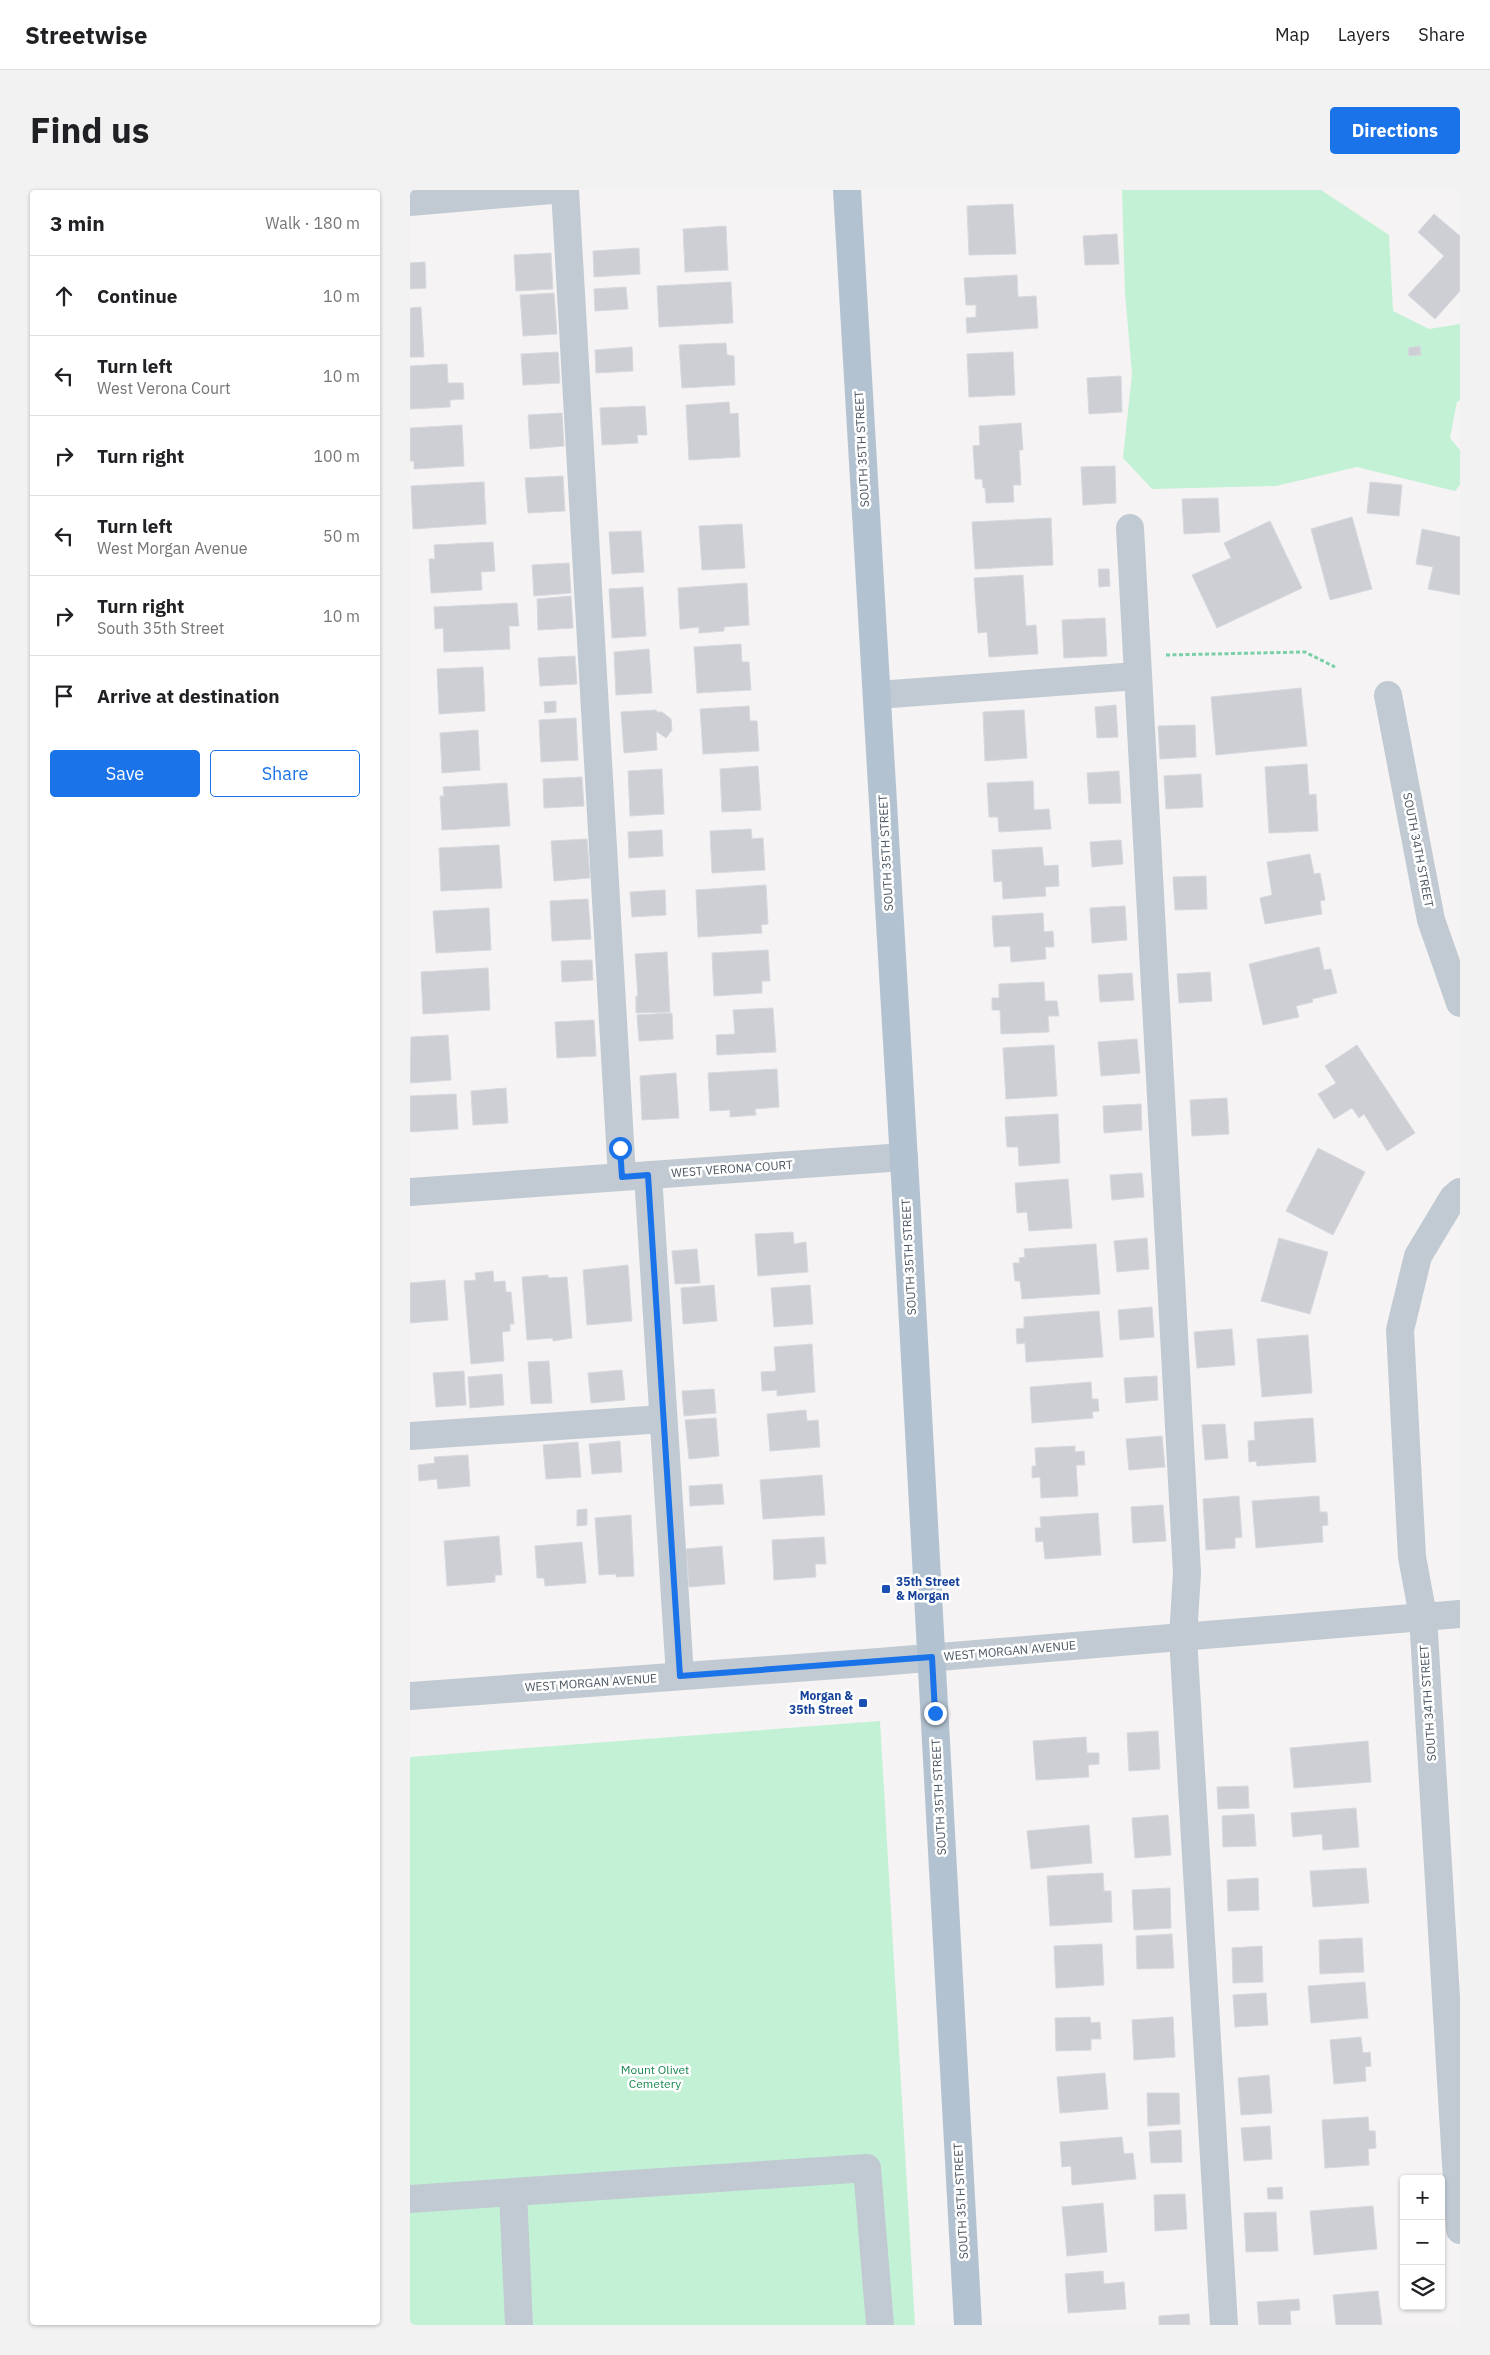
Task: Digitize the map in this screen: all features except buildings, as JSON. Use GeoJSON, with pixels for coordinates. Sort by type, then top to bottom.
{"type":"FeatureCollection","features":[{"type":"Feature","properties":{"kind":"main road","name":"SOUTH 35TH STREET"},"geometry":{"type":"LineString","coordinates":[[847,190],[904,1158],[968,2325]]}},
{"type":"Feature","properties":{"kind":"street"},"geometry":{"type":"LineString","coordinates":[[410,202],[552,190]]}},
{"type":"Feature","properties":{"kind":"street"},"geometry":{"type":"LineString","coordinates":[[565,190],[635,1176],[664,1419],[680,1676]]}},
{"type":"Feature","properties":{"kind":"street"},"geometry":{"type":"LineString","coordinates":[[1130,528],[1136,666],[1187,1574],[1182,1637],[1224,2325]]}},
{"type":"Feature","properties":{"kind":"street"},"geometry":{"type":"LineString","coordinates":[[877,695],[1136,666]]}},
{"type":"Feature","properties":{"kind":"street","name":"SOUTH 34TH STREET"},"geometry":{"type":"LineString","coordinates":[[1388,695],[1431,920],[1460,1003]]}},
{"type":"Feature","properties":{"kind":"street","name":"WEST VERONA COURT"},"geometry":{"type":"LineString","coordinates":[[410,1192],[904,1158]]}},
{"type":"Feature","properties":{"kind":"street","name":"SOUTH 34TH STREET"},"geometry":{"type":"LineString","coordinates":[[1460,1192],[1453,1198],[1418,1256],[1400,1330],[1412,1557],[1423,1616],[1460,2230]]}},
{"type":"Feature","properties":{"kind":"street"},"geometry":{"type":"LineString","coordinates":[[410,1436],[664,1419]]}},
{"type":"Feature","properties":{"kind":"street","name":"WEST MORGAN AVENUE"},"geometry":{"type":"LineString","coordinates":[[410,1696],[932,1657],[1460,1614]]}},
{"type":"Feature","properties":{"kind":"street"},"geometry":{"type":"LineString","coordinates":[[410,2199],[867,2168],[880,2325]]}},
{"type":"Feature","properties":{"kind":"street"},"geometry":{"type":"LineString","coordinates":[[513,2192],[519,2325]]}},
{"type":"Feature","properties":{"kind":"path"},"geometry":{"type":"LineString","coordinates":[[1136,666],[1305,652],[1335,667]]}},
{"type":"Feature","properties":{"kind":"green space"},"geometry":{"type":"Polygon","coordinates":[[[1122,190],[1321,190],[1389,235],[1393,311],[1429,329],[1460,324],[1460,400],[1457,402],[1450,438],[1460,450],[1460,485],[1455,491],[1357,467],[1276,486],[1152,489],[1123,458],[1132,374],[1125,293],[1122,190]]]}},
{"type":"Feature","properties":{"kind":"green space","name":"Mount Olivet Cemetery"},"geometry":{"type":"Polygon","coordinates":[[[880,1721],[915,2325],[410,2325],[410,1757],[880,1721]]]}},
{"type":"Feature","properties":{"kind":"place","name":"35th Street & Morgan"},"geometry":{"type":"Point","coordinates":[886,1589]}},
{"type":"Feature","properties":{"kind":"place","name":"Morgan & 35th Street"},"geometry":{"type":"Point","coordinates":[863,1703]}},
{"type":"Feature","properties":{"kind":"route"},"geometry":{"type":"LineString","coordinates":[[620,1148],[622,1177],[648,1175],[680,1676],[932,1657],[935,1713]]}}]}
